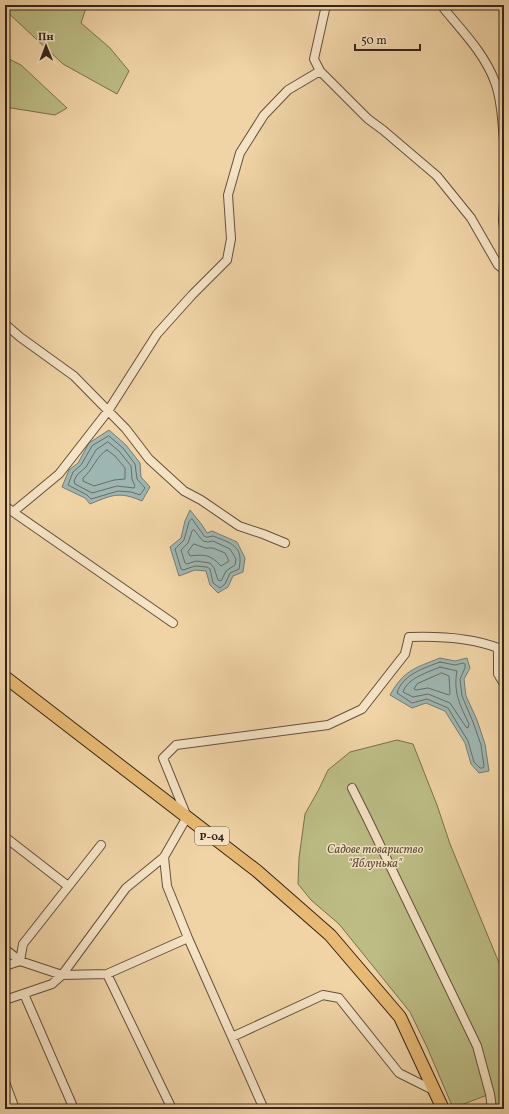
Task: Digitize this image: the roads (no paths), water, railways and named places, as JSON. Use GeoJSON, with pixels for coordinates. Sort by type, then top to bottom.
{"type":"FeatureCollection","features":[{"type":"Feature","properties":{"kind":"main road","name":"Р-04"},"geometry":{"type":"LineString","coordinates":[[5,677],[257,871],[330,935],[400,1017],[443,1109]]}},
{"type":"Feature","properties":{"kind":"street"},"geometry":{"type":"LineString","coordinates":[[326,5],[314,59],[320,71],[368,119],[437,176],[471,218],[498,264],[504,270]]}},
{"type":"Feature","properties":{"kind":"street"},"geometry":{"type":"LineString","coordinates":[[441,5],[481,54],[495,82],[502,110],[504,140]]}},
{"type":"Feature","properties":{"kind":"street"},"geometry":{"type":"LineString","coordinates":[[13,512],[59,474],[108,411],[157,334],[192,295],[227,260],[231,238],[228,195],[240,153],[264,115],[288,90],[320,71]]}},
{"type":"Feature","properties":{"kind":"street"},"geometry":{"type":"LineString","coordinates":[[504,202],[504,229]]}},
{"type":"Feature","properties":{"kind":"street"},"geometry":{"type":"LineString","coordinates":[[5,324],[20,337],[74,376],[126,429],[149,459],[184,491],[201,500],[239,526],[285,543]]}},
{"type":"Feature","properties":{"kind":"street"},"geometry":{"type":"LineString","coordinates":[[5,506],[173,623]]}},
{"type":"Feature","properties":{"kind":"street"},"geometry":{"type":"LineString","coordinates":[[5,1000],[52,984],[62,975],[126,888],[164,857],[187,817],[163,758],[176,746],[328,725],[362,709],[405,654],[408,637],[436,636],[483,642],[501,647],[498,674],[504,684]]}},
{"type":"Feature","properties":{"kind":"street"},"geometry":{"type":"LineString","coordinates":[[352,788],[368,818],[477,1046],[490,1094],[492,1109]]}},
{"type":"Feature","properties":{"kind":"street"},"geometry":{"type":"LineString","coordinates":[[5,838],[68,886]]}},
{"type":"Feature","properties":{"kind":"street"},"geometry":{"type":"LineString","coordinates":[[20,960],[23,944],[101,845]]}},
{"type":"Feature","properties":{"kind":"street"},"geometry":{"type":"LineString","coordinates":[[164,857],[167,886],[188,938],[263,1107],[262,1109]]}},
{"type":"Feature","properties":{"kind":"street"},"geometry":{"type":"LineString","coordinates":[[5,949],[20,960],[62,975],[108,974],[188,938]]}},
{"type":"Feature","properties":{"kind":"street"},"geometry":{"type":"LineString","coordinates":[[5,966],[20,960]]}},
{"type":"Feature","properties":{"kind":"street"},"geometry":{"type":"LineString","coordinates":[[108,974],[172,1109]]}},
{"type":"Feature","properties":{"kind":"street"},"geometry":{"type":"LineString","coordinates":[[24,994],[74,1109]]}},
{"type":"Feature","properties":{"kind":"street"},"geometry":{"type":"LineString","coordinates":[[232,1036],[323,995],[339,998],[400,1073],[435,1091]]}},
{"type":"Feature","properties":{"kind":"street"},"geometry":{"type":"LineString","coordinates":[[5,1082],[16,1109]]}},
{"type":"Feature","properties":{"kind":"water"},"geometry":{"type":"Polygon","coordinates":[[[109,430],[126,445],[140,463],[141,477],[150,487],[142,501],[127,496],[116,495],[90,504],[85,498],[62,487],[69,470],[78,463],[89,443],[109,430]]]}},
{"type":"Feature","properties":{"kind":"water"},"geometry":{"type":"Polygon","coordinates":[[[190,510],[207,533],[212,531],[237,542],[245,558],[243,572],[233,576],[228,587],[218,593],[210,585],[206,571],[195,570],[179,576],[170,547],[181,538],[185,521],[190,510]]]}},
{"type":"Feature","properties":{"kind":"water"},"geometry":{"type":"Polygon","coordinates":[[[440,658],[455,661],[467,658],[470,668],[464,679],[466,696],[477,720],[485,744],[489,771],[479,773],[471,764],[465,743],[445,711],[426,703],[412,708],[390,695],[405,675],[424,664],[440,658]]]}},
{"type":"Feature","properties":{"kind":"park label","name":"Садове товариство \"Яблунька\""},"geometry":{"type":"Point","coordinates":[375,856]}}]}
